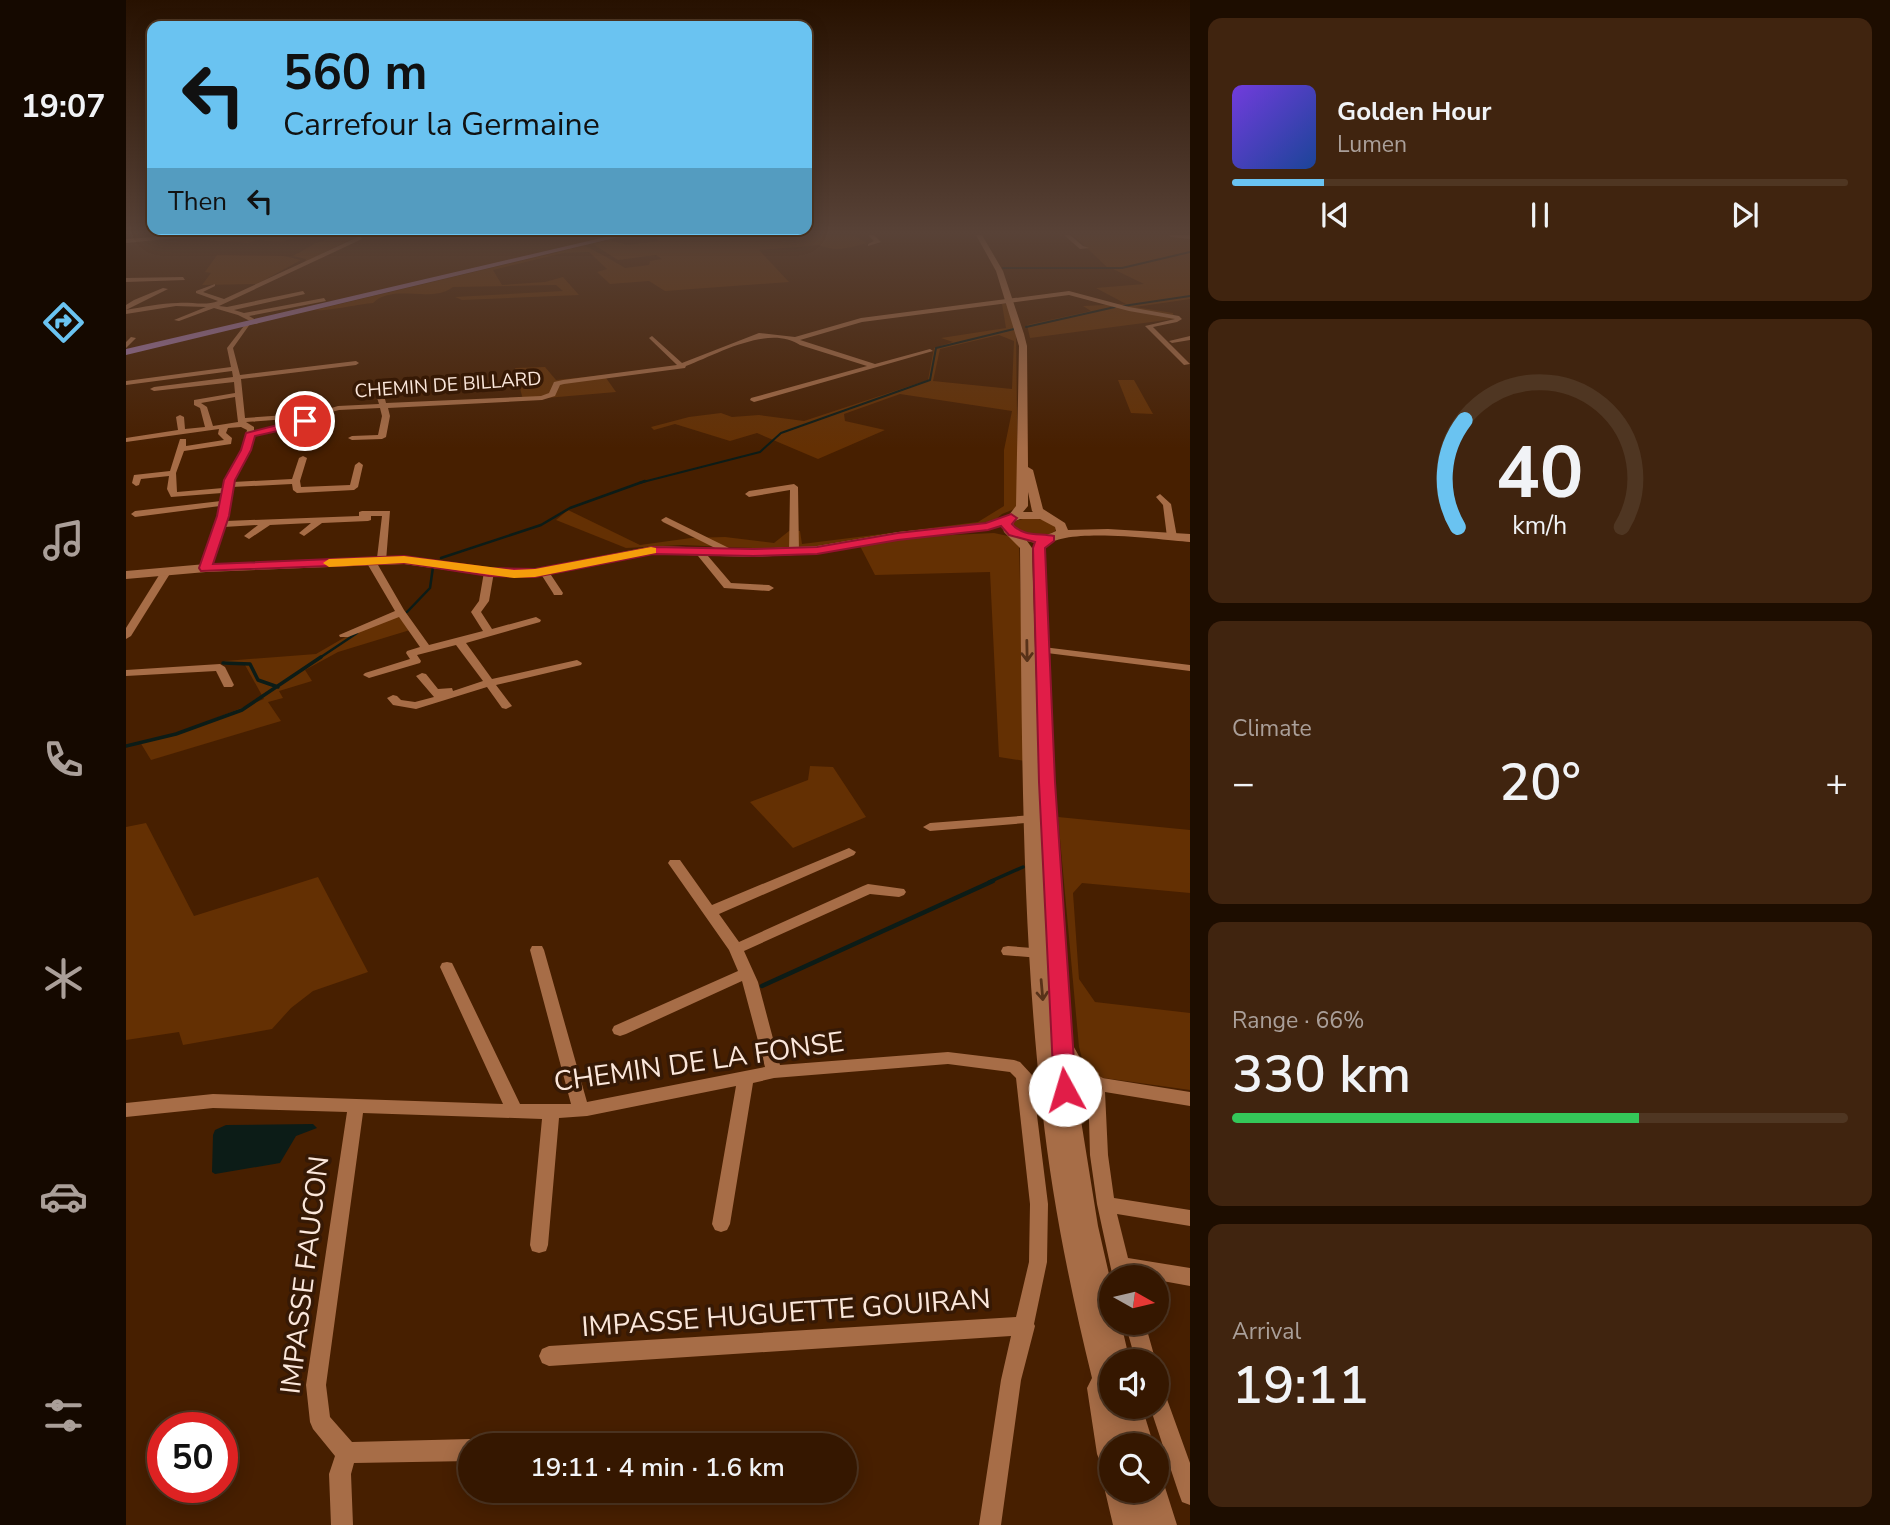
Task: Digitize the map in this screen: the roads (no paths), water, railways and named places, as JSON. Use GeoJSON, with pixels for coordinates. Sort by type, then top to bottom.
{"type":"FeatureCollection","features":[{"type":"Feature","properties":{"kind":"main road"},"geometry":{"type":"LineString","coordinates":[[126,352],[309,306]]}},
{"type":"Feature","properties":{"kind":"main road"},"geometry":{"type":"LineString","coordinates":[[1011,306],[1023,346],[1022,506],[1006,525],[1026,548],[1027,689],[1033,818],[1040,953],[1053,1106],[1107,1433]]}},
{"type":"Feature","properties":{"kind":"main road"},"geometry":{"type":"LineString","coordinates":[[1023,450],[1038,511],[1063,529],[1054,537],[1041,542],[1039,548],[1060,1035],[1071,1140],[1086,1226],[1114,1349]]}},
{"type":"Feature","properties":{"kind":"main road"},"geometry":{"type":"LineString","coordinates":[[126,575],[206,568],[378,561],[441,563],[514,574],[544,571],[633,552],[794,552],[988,526],[1026,515],[1126,533]]}},
{"type":"Feature","properties":{"kind":"main road"},"geometry":{"type":"LineString","coordinates":[[929,533],[1014,533],[1032,538],[1081,532],[1190,538]]}},
{"type":"Feature","properties":{"kind":"main road"},"geometry":{"type":"LineString","coordinates":[[1060,1035],[1076,1070],[1086,1080],[1096,1084]]}},
{"type":"Feature","properties":{"kind":"main road"},"geometry":{"type":"LineString","coordinates":[[1076,1247],[1099,1349]]}},
{"type":"Feature","properties":{"kind":"main road"},"geometry":{"type":"LineString","coordinates":[[1122,1503],[1127,1525]]}},
{"type":"Feature","properties":{"kind":"main road"},"geometry":{"type":"LineString","coordinates":[[1140,1503],[1146,1525]]}},
{"type":"Feature","properties":{"kind":"main road"},"geometry":{"type":"LineString","coordinates":[[1157,1503],[1163,1525]]}},
{"type":"Feature","properties":{"kind":"street"},"geometry":{"type":"LineString","coordinates":[[126,310],[169,306]]}},
{"type":"Feature","properties":{"kind":"street"},"geometry":{"type":"LineString","coordinates":[[177,320],[214,306]]}},
{"type":"Feature","properties":{"kind":"street"},"geometry":{"type":"LineString","coordinates":[[215,306],[248,320],[301,306]]}},
{"type":"Feature","properties":{"kind":"street"},"geometry":{"type":"LineString","coordinates":[[225,309],[239,306]]}},
{"type":"Feature","properties":{"kind":"street","name":"CHEMIN DE BILLARD"},"geometry":{"type":"LineString","coordinates":[[126,440],[224,427],[242,422],[304,416],[338,408],[542,398],[552,394],[557,384],[563,382],[683,367],[759,335],[795,339],[861,320],[976,306]]}},
{"type":"Feature","properties":{"kind":"street","name":"CHEMIN DE BILLARD"},"geometry":{"type":"LineString","coordinates":[[1117,306],[1179,319]]}},
{"type":"Feature","properties":{"kind":"street"},"geometry":{"type":"LineString","coordinates":[[126,321],[146,309]]}},
{"type":"Feature","properties":{"kind":"street"},"geometry":{"type":"LineString","coordinates":[[1185,327],[1179,319],[1148,326],[1186,364]]}},
{"type":"Feature","properties":{"kind":"street"},"geometry":{"type":"LineString","coordinates":[[206,568],[228,487],[251,433],[251,429],[242,422],[236,368],[230,348],[248,320]]}},
{"type":"Feature","properties":{"kind":"street"},"geometry":{"type":"LineString","coordinates":[[126,346],[133,338]]}},
{"type":"Feature","properties":{"kind":"street"},"geometry":{"type":"LineString","coordinates":[[652,338],[683,367]]}},
{"type":"Feature","properties":{"kind":"street"},"geometry":{"type":"LineString","coordinates":[[1172,341],[1190,338]]}},
{"type":"Feature","properties":{"kind":"street"},"geometry":{"type":"LineString","coordinates":[[795,339],[802,344],[874,366]]}},
{"type":"Feature","properties":{"kind":"street"},"geometry":{"type":"LineString","coordinates":[[754,400],[930,351]]}},
{"type":"Feature","properties":{"kind":"street"},"geometry":{"type":"LineString","coordinates":[[154,389],[356,363]]}},
{"type":"Feature","properties":{"kind":"street"},"geometry":{"type":"LineString","coordinates":[[143,373],[195,365],[198,372]]}},
{"type":"Feature","properties":{"kind":"street"},"geometry":{"type":"LineString","coordinates":[[126,383],[236,368]]}},
{"type":"Feature","properties":{"kind":"street"},"geometry":{"type":"LineString","coordinates":[[354,427],[351,443],[383,437],[386,416],[379,391]]}},
{"type":"Feature","properties":{"kind":"street"},"geometry":{"type":"LineString","coordinates":[[210,429],[203,407],[197,402],[239,394]]}},
{"type":"Feature","properties":{"kind":"street"},"geometry":{"type":"LineString","coordinates":[[344,404],[381,404]]}},
{"type":"Feature","properties":{"kind":"street"},"geometry":{"type":"LineString","coordinates":[[174,471],[184,432],[180,416]]}},
{"type":"Feature","properties":{"kind":"street"},"geometry":{"type":"LineString","coordinates":[[251,433],[299,425],[305,421],[304,416]]}},
{"type":"Feature","properties":{"kind":"street"},"geometry":{"type":"LineString","coordinates":[[290,442],[299,425]]}},
{"type":"Feature","properties":{"kind":"street"},"geometry":{"type":"LineString","coordinates":[[181,449],[228,442],[228,438],[222,434],[224,427]]}},
{"type":"Feature","properties":{"kind":"street"},"geometry":{"type":"LineString","coordinates":[[303,458],[296,481],[297,490],[354,487],[359,465]]}},
{"type":"Feature","properties":{"kind":"street"},"geometry":{"type":"LineString","coordinates":[[136,483],[137,477],[173,474],[171,489],[174,495],[296,481]]}},
{"type":"Feature","properties":{"kind":"street"},"geometry":{"type":"LineString","coordinates":[[783,480],[792,482],[794,487],[794,552]]}},
{"type":"Feature","properties":{"kind":"street"},"geometry":{"type":"LineString","coordinates":[[749,494],[794,487]]}},
{"type":"Feature","properties":{"kind":"street"},"geometry":{"type":"LineString","coordinates":[[1160,497],[1167,504],[1172,537]]}},
{"type":"Feature","properties":{"kind":"street"},"geometry":{"type":"LineString","coordinates":[[135,514],[225,503]]}},
{"type":"Feature","properties":{"kind":"street"},"geometry":{"type":"LineString","coordinates":[[331,515],[387,513],[378,561],[373,565],[426,648]]}},
{"type":"Feature","properties":{"kind":"street"},"geometry":{"type":"LineString","coordinates":[[220,524],[368,518]]}},
{"type":"Feature","properties":{"kind":"street"},"geometry":{"type":"LineString","coordinates":[[303,533],[320,520]]}},
{"type":"Feature","properties":{"kind":"street"},"geometry":{"type":"LineString","coordinates":[[666,520],[730,552]]}},
{"type":"Feature","properties":{"kind":"street"},"geometry":{"type":"LineString","coordinates":[[249,536],[268,522]]}},
{"type":"Feature","properties":{"kind":"street"},"geometry":{"type":"LineString","coordinates":[[699,551],[728,586],[769,588]]}},
{"type":"Feature","properties":{"kind":"street"},"geometry":{"type":"LineString","coordinates":[[544,571],[558,593]]}},
{"type":"Feature","properties":{"kind":"street"},"geometry":{"type":"LineString","coordinates":[[126,636],[166,572]]}},
{"type":"Feature","properties":{"kind":"street"},"geometry":{"type":"LineString","coordinates":[[489,572],[484,601],[476,612],[489,633]]}},
{"type":"Feature","properties":{"kind":"street"},"geometry":{"type":"LineString","coordinates":[[344,635],[401,612]]}},
{"type":"Feature","properties":{"kind":"street"},"geometry":{"type":"LineString","coordinates":[[536,620],[411,653],[436,694],[486,679],[577,663]]}},
{"type":"Feature","properties":{"kind":"street"},"geometry":{"type":"LineString","coordinates":[[459,641],[506,706]]}},
{"type":"Feature","properties":{"kind":"street"},"geometry":{"type":"LineString","coordinates":[[1043,650],[1190,668]]}},
{"type":"Feature","properties":{"kind":"street"},"geometry":{"type":"LineString","coordinates":[[126,673],[220,667],[228,685]]}},
{"type":"Feature","properties":{"kind":"street"},"geometry":{"type":"LineString","coordinates":[[369,675],[421,669]]}},
{"type":"Feature","properties":{"kind":"street"},"geometry":{"type":"LineString","coordinates":[[393,698],[397,703],[416,706],[486,679]]}},
{"type":"Feature","properties":{"kind":"street"},"geometry":{"type":"LineString","coordinates":[[930,827],[1033,818]]}},
{"type":"Feature","properties":{"kind":"street"},"geometry":{"type":"LineString","coordinates":[[710,912],[849,852]]}},
{"type":"Feature","properties":{"kind":"street"},"geometry":{"type":"LineString","coordinates":[[675,863],[736,949],[746,973],[774,1072]]}},
{"type":"Feature","properties":{"kind":"street"},"geometry":{"type":"LineString","coordinates":[[736,949],[868,889],[899,892]]}},
{"type":"Feature","properties":{"kind":"street"},"geometry":{"type":"LineString","coordinates":[[537,950],[581,1109]]}},
{"type":"Feature","properties":{"kind":"street"},"geometry":{"type":"LineString","coordinates":[[1008,951],[1040,953]]}},
{"type":"Feature","properties":{"kind":"street"},"geometry":{"type":"LineString","coordinates":[[447,967],[515,1111]]}},
{"type":"Feature","properties":{"kind":"street"},"geometry":{"type":"LineString","coordinates":[[620,1030],[746,973]]}},
{"type":"Feature","properties":{"kind":"street","name":"CHEMIN DE LA FONSE"},"geometry":{"type":"LineString","coordinates":[[126,1110],[213,1101],[551,1112],[581,1109],[774,1072],[948,1058],[1014,1066],[1024,1075],[1039,1204],[1038,1262],[1025,1326]]}},
{"type":"Feature","properties":{"kind":"street"},"geometry":{"type":"LineString","coordinates":[[721,1224],[745,1079]]}},
{"type":"Feature","properties":{"kind":"street"},"geometry":{"type":"LineString","coordinates":[[1121,1265],[1106,1204],[1099,1155],[1096,1084],[1190,1099]]}},
{"type":"Feature","properties":{"kind":"street","name":"IMPASSE FAUCON"},"geometry":{"type":"LineString","coordinates":[[347,1453],[320,1422],[316,1385],[356,1105]]}},
{"type":"Feature","properties":{"kind":"street"},"geometry":{"type":"LineString","coordinates":[[539,1245],[551,1112]]}},
{"type":"Feature","properties":{"kind":"street"},"geometry":{"type":"LineString","coordinates":[[1106,1204],[1190,1217]]}},
{"type":"Feature","properties":{"kind":"street"},"geometry":{"type":"LineString","coordinates":[[1169,1275],[1190,1277]]}},
{"type":"Feature","properties":{"kind":"street"},"geometry":{"type":"LineString","coordinates":[[990,1525],[1011,1380],[1025,1326]]}},
{"type":"Feature","properties":{"kind":"street","name":"IMPASSE HUGUETTE GOUIRAN"},"geometry":{"type":"LineString","coordinates":[[549,1356],[1025,1326]]}},
{"type":"Feature","properties":{"kind":"street"},"geometry":{"type":"LineString","coordinates":[[1164,1419],[1190,1494]]}},
{"type":"Feature","properties":{"kind":"street"},"geometry":{"type":"LineString","coordinates":[[341,1525],[340,1474],[347,1453],[458,1450]]}},
{"type":"Feature","properties":{"kind":"water"},"geometry":{"type":"Polygon","coordinates":[[[313,1124],[317,1128],[296,1136],[280,1163],[215,1174],[212,1172],[213,1135],[215,1130],[226,1125],[313,1124]]]}},
{"type":"Feature","properties":{"kind":"waterway"},"geometry":{"type":"LineString","coordinates":[[1026,327],[1115,307]]}},
{"type":"Feature","properties":{"kind":"waterway"},"geometry":{"type":"LineString","coordinates":[[641,483],[760,452],[781,433],[930,380],[936,348],[1014,329]]}},
{"type":"Feature","properties":{"kind":"waterway"},"geometry":{"type":"LineString","coordinates":[[641,483],[645,481]]}},
{"type":"Feature","properties":{"kind":"waterway"},"geometry":{"type":"LineString","coordinates":[[441,558],[541,525],[570,508],[641,483]]}},
{"type":"Feature","properties":{"kind":"waterway"},"geometry":{"type":"LineString","coordinates":[[407,612],[430,588],[433,567]]}},
{"type":"Feature","properties":{"kind":"waterway"},"geometry":{"type":"LineString","coordinates":[[321,657],[357,633]]}},
{"type":"Feature","properties":{"kind":"waterway"},"geometry":{"type":"LineString","coordinates":[[277,687],[321,657]]}},
{"type":"Feature","properties":{"kind":"waterway"},"geometry":{"type":"LineString","coordinates":[[223,663],[250,664],[258,680],[277,687]]}},
{"type":"Feature","properties":{"kind":"waterway"},"geometry":{"type":"LineString","coordinates":[[126,746],[176,734],[242,710],[277,687]]}},
{"type":"Feature","properties":{"kind":"waterway"},"geometry":{"type":"LineString","coordinates":[[989,882],[1023,867]]}},
{"type":"Feature","properties":{"kind":"waterway"},"geometry":{"type":"LineString","coordinates":[[762,986],[993,881]]}}]}
